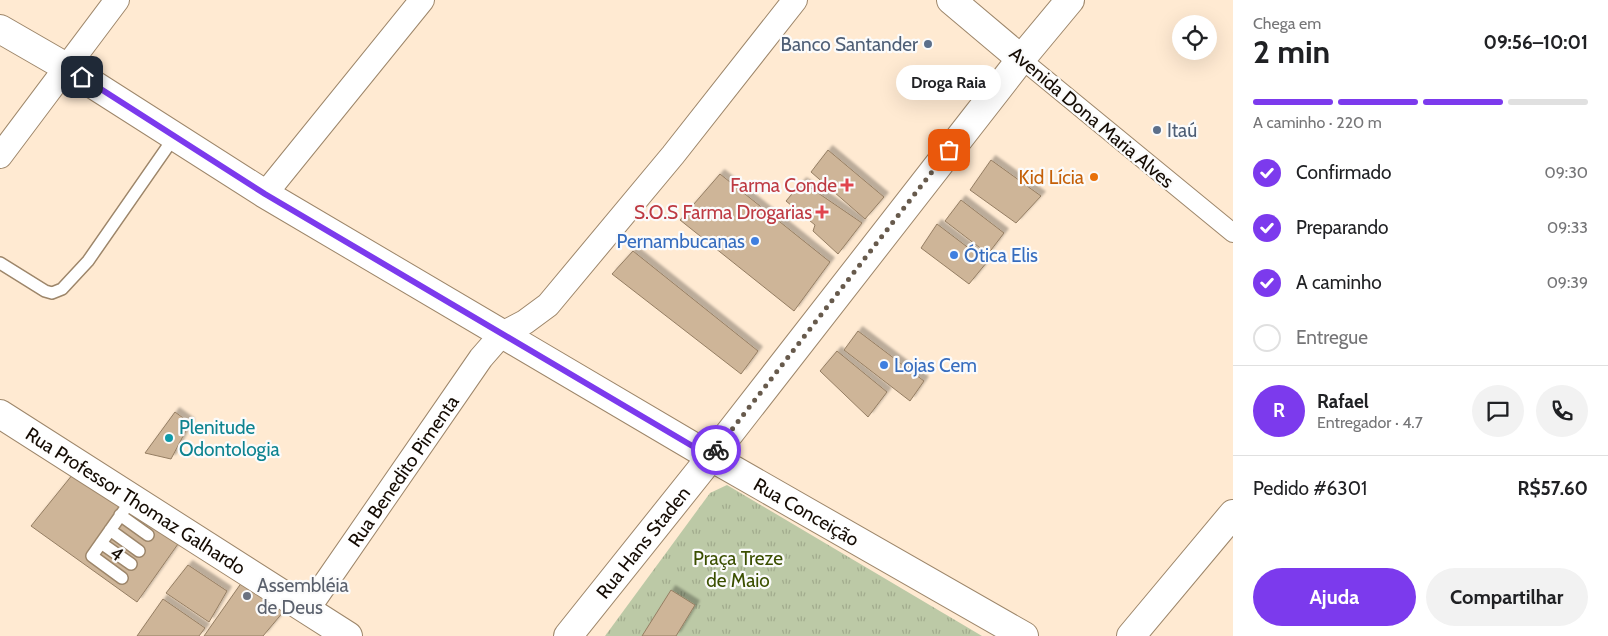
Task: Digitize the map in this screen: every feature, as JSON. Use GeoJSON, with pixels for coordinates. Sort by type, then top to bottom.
{"type":"FeatureCollection","features":[{"type":"Feature","properties":{"kind":"main road","name":"Avenida Dona Maria Alves"},"geometry":{"type":"LineString","coordinates":[[951,0],[1021,59]]}},
{"type":"Feature","properties":{"kind":"main road","name":"Rua Hans Staden"},"geometry":{"type":"LineString","coordinates":[[568,636],[711,457],[1021,59],[1070,0]]}},
{"type":"Feature","properties":{"kind":"main road","name":"Rua Conceição"},"geometry":{"type":"LineString","coordinates":[[0,29],[66,67],[265,194],[711,457],[1024,636]]}},
{"type":"Feature","properties":{"kind":"main road","name":"Rua Professor Thomaz Galhardo"},"geometry":{"type":"LineString","coordinates":[[0,414],[126,507],[307,610],[348,636]]}},
{"type":"Feature","properties":{"kind":"main road"},"geometry":{"type":"LineString","coordinates":[[1130,636],[1233,514]]}},
{"type":"Feature","properties":{"kind":"street"},"geometry":{"type":"LineString","coordinates":[[0,156],[117,0]]}},
{"type":"Feature","properties":{"kind":"street"},"geometry":{"type":"LineString","coordinates":[[265,194],[422,0]]}},
{"type":"Feature","properties":{"kind":"street"},"geometry":{"type":"LineString","coordinates":[[502,334],[525,322],[548,305],[673,155],[795,0]]}},
{"type":"Feature","properties":{"kind":"street","name":"Avenida Dona Maria Alves"},"geometry":{"type":"LineString","coordinates":[[1021,59],[1233,233]]}},
{"type":"Feature","properties":{"kind":"street","name":"Rua Benedito Pimenta"},"geometry":{"type":"LineString","coordinates":[[307,610],[482,358],[502,334]]}},
{"type":"Feature","properties":{"kind":"lane"},"geometry":{"type":"LineString","coordinates":[[0,263],[45,291],[52,293],[62,289],[88,261],[175,136]]}},
{"type":"Feature","properties":{"kind":"lane"},"geometry":{"type":"LineString","coordinates":[[131,564],[101,543],[126,507],[148,535]]}},
{"type":"Feature","properties":{"kind":"lane"},"geometry":{"type":"LineString","coordinates":[[110,530],[139,551]]}},
{"type":"Feature","properties":{"kind":"lane","name":"4"},"geometry":{"type":"LineString","coordinates":[[101,543],[92,556],[122,578]]}},
{"type":"Feature","properties":{"kind":"green space","name":"Praça Treze de Maio"},"geometry":{"type":"Polygon","coordinates":[[[727,485],[982,636],[605,636],[710,493],[727,485]]]}},
{"type":"Feature","properties":{"kind":"building","name":"Farma Conde"},"geometry":{"type":"Polygon","coordinates":[[[828,150],[884,197],[865,219],[811,172],[828,150]]]}},
{"type":"Feature","properties":{"kind":"building"},"geometry":{"type":"Polygon","coordinates":[[[991,160],[1041,196],[1016,223],[970,190],[991,160]]]}},
{"type":"Feature","properties":{"kind":"building","name":"Pernambucanas"},"geometry":{"type":"Polygon","coordinates":[[[720,174],[830,262],[794,311],[680,220],[720,174]]]}},
{"type":"Feature","properties":{"kind":"building","name":"S.O.S Farma Drogarias"},"geometry":{"type":"Polygon","coordinates":[[[802,182],[862,223],[838,254],[813,231],[815,225],[786,201],[802,182]]]}},
{"type":"Feature","properties":{"kind":"building"},"geometry":{"type":"Polygon","coordinates":[[[961,200],[1004,233],[988,254],[945,221],[961,200]]]}},
{"type":"Feature","properties":{"kind":"building","name":"Ótica Elis"},"geometry":{"type":"Polygon","coordinates":[[[937,224],[987,262],[969,284],[921,248],[937,224]]]}},
{"type":"Feature","properties":{"kind":"building"},"geometry":{"type":"Polygon","coordinates":[[[633,251],[758,351],[741,374],[612,274],[633,251]]]}},
{"type":"Feature","properties":{"kind":"building","name":"Lojas Cem"},"geometry":{"type":"Polygon","coordinates":[[[858,331],[924,381],[910,401],[844,350],[858,331]]]}},
{"type":"Feature","properties":{"kind":"building"},"geometry":{"type":"Polygon","coordinates":[[[837,351],[887,392],[868,417],[820,371],[837,351]]]}},
{"type":"Feature","properties":{"kind":"building","name":"Plenitude Odontologia"},"geometry":{"type":"Polygon","coordinates":[[[175,412],[190,423],[171,459],[145,453],[175,412]]]}},
{"type":"Feature","properties":{"kind":"building"},"geometry":{"type":"Polygon","coordinates":[[[73,474],[178,544],[137,602],[31,526],[73,474]]]}},
{"type":"Feature","properties":{"kind":"building"},"geometry":{"type":"Polygon","coordinates":[[[188,565],[227,591],[209,622],[166,593],[188,565]]]}},
{"type":"Feature","properties":{"kind":"building","name":"Assembléia de Deus"},"geometry":{"type":"Polygon","coordinates":[[[242,582],[284,611],[263,636],[204,636],[242,582]]]}},
{"type":"Feature","properties":{"kind":"building"},"geometry":{"type":"Polygon","coordinates":[[[671,590],[695,605],[676,636],[642,636],[671,590]]]}},
{"type":"Feature","properties":{"kind":"building"},"geometry":{"type":"Polygon","coordinates":[[[163,599],[205,628],[199,636],[137,636],[163,599]]]}},
{"type":"Feature","properties":{"kind":"way so far"},"geometry":{"type":"LineString","coordinates":[[716,450],[949,150]]}},
{"type":"Feature","properties":{"kind":"place","name":"Banco Santander"},"geometry":{"type":"Point","coordinates":[928,44]}},
{"type":"Feature","properties":{"kind":"place","name":"Itaú"},"geometry":{"type":"Point","coordinates":[1157,130]}},
{"type":"Feature","properties":{"kind":"place","name":"Droga Raia"},"geometry":{"type":"Point","coordinates":[949,150]}},
{"type":"Feature","properties":{"kind":"place","name":"Kid Lícia"},"geometry":{"type":"Point","coordinates":[1094,177]}},
{"type":"Feature","properties":{"kind":"place","name":"Farma Conde"},"geometry":{"type":"Point","coordinates":[847,185]}},
{"type":"Feature","properties":{"kind":"place","name":"S.O.S Farma Drogarias"},"geometry":{"type":"Point","coordinates":[822,212]}},
{"type":"Feature","properties":{"kind":"place","name":"Pernambucanas"},"geometry":{"type":"Point","coordinates":[755,241]}},
{"type":"Feature","properties":{"kind":"place","name":"Ótica Elis"},"geometry":{"type":"Point","coordinates":[954,255]}},
{"type":"Feature","properties":{"kind":"place","name":"Lojas Cem"},"geometry":{"type":"Point","coordinates":[884,365]}},
{"type":"Feature","properties":{"kind":"place","name":"Plenitude Odontologia"},"geometry":{"type":"Point","coordinates":[169,438]}},
{"type":"Feature","properties":{"kind":"place","name":"Assembléia de Deus"},"geometry":{"type":"Point","coordinates":[247,596]}},
{"type":"Feature","properties":{"kind":"route"},"geometry":{"type":"LineString","coordinates":[[82,77],[265,194],[711,457],[716,450]]}}]}
